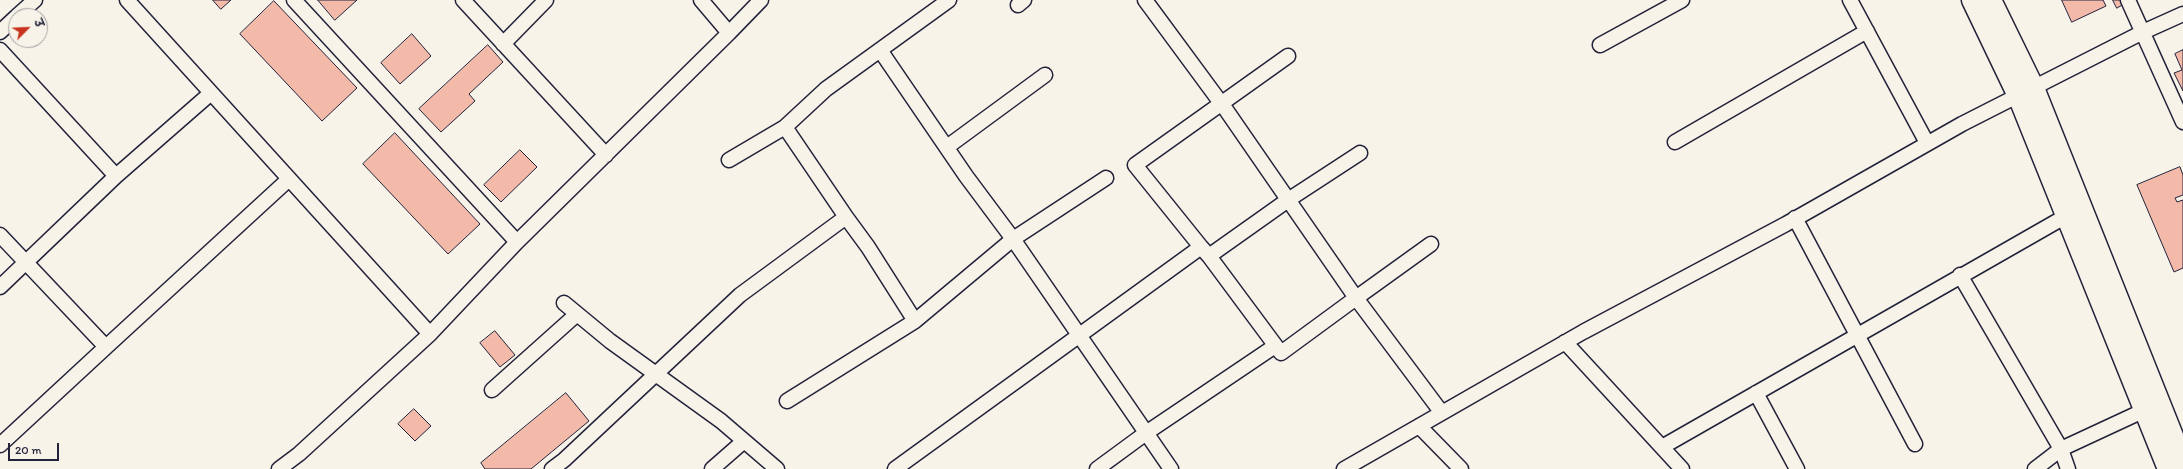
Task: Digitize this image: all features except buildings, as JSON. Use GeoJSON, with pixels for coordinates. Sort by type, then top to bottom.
{"type":"FeatureCollection","features":[{"type":"Feature","properties":{"kind":"main road"},"geometry":{"type":"LineString","coordinates":[[1972,0],[2026,92],[2183,461]]}},
{"type":"Feature","properties":{"kind":"main road"},"geometry":{"type":"LineString","coordinates":[[1991,0],[2026,92],[2068,215],[2168,469]]}},
{"type":"Feature","properties":{"kind":"street"},"geometry":{"type":"LineString","coordinates":[[26,8],[35,0]]}},
{"type":"Feature","properties":{"kind":"street"},"geometry":{"type":"LineString","coordinates":[[127,0],[430,334]]}},
{"type":"Feature","properties":{"kind":"street"},"geometry":{"type":"LineString","coordinates":[[294,0],[517,242]]}},
{"type":"Feature","properties":{"kind":"street"},"geometry":{"type":"LineString","coordinates":[[463,0],[606,155]]}},
{"type":"Feature","properties":{"kind":"street"},"geometry":{"type":"LineString","coordinates":[[503,44],[546,0]]}},
{"type":"Feature","properties":{"kind":"street"},"geometry":{"type":"LineString","coordinates":[[701,0],[729,33]]}},
{"type":"Feature","properties":{"kind":"street"},"geometry":{"type":"LineString","coordinates":[[279,469],[299,454],[430,334],[517,242],[761,0]]}},
{"type":"Feature","properties":{"kind":"street"},"geometry":{"type":"LineString","coordinates":[[730,160],[785,127],[826,89],[949,0]]}},
{"type":"Feature","properties":{"kind":"street"},"geometry":{"type":"LineString","coordinates":[[1146,0],[1222,104],[1356,298],[1442,413]]}},
{"type":"Feature","properties":{"kind":"street"},"geometry":{"type":"LineString","coordinates":[[1600,45],[1682,0]]}},
{"type":"Feature","properties":{"kind":"street"},"geometry":{"type":"LineString","coordinates":[[1850,0],[1927,144]]}},
{"type":"Feature","properties":{"kind":"street"},"geometry":{"type":"LineString","coordinates":[[2128,0],[2183,122]]}},
{"type":"Feature","properties":{"kind":"street"},"geometry":{"type":"LineString","coordinates":[[1344,469],[1565,342],[1795,218],[1927,144],[2143,32],[2183,14]]}},
{"type":"Feature","properties":{"kind":"street"},"geometry":{"type":"LineString","coordinates":[[0,32],[8,24]]}},
{"type":"Feature","properties":{"kind":"street"},"geometry":{"type":"LineString","coordinates":[[1675,142],[1867,31]]}},
{"type":"Feature","properties":{"kind":"street"},"geometry":{"type":"LineString","coordinates":[[0,50],[116,176]]}},
{"type":"Feature","properties":{"kind":"street"},"geometry":{"type":"LineString","coordinates":[[880,50],[966,176],[1013,239],[1171,469]]}},
{"type":"Feature","properties":{"kind":"street"},"geometry":{"type":"LineString","coordinates":[[1288,56],[1135,165],[1205,252],[1280,353],[1431,244]]}},
{"type":"Feature","properties":{"kind":"street"},"geometry":{"type":"LineString","coordinates":[[947,147],[1045,74]]}},
{"type":"Feature","properties":{"kind":"street"},"geometry":{"type":"LineString","coordinates":[[0,287],[116,176],[212,93]]}},
{"type":"Feature","properties":{"kind":"street"},"geometry":{"type":"LineString","coordinates":[[785,127],[868,247],[915,321]]}},
{"type":"Feature","properties":{"kind":"street"},"geometry":{"type":"LineString","coordinates":[[895,469],[1078,335],[1360,153]]}},
{"type":"Feature","properties":{"kind":"street"},"geometry":{"type":"LineString","coordinates":[[788,401],[915,321],[1013,239],[1106,178]]}},
{"type":"Feature","properties":{"kind":"street"},"geometry":{"type":"LineString","coordinates":[[0,445],[289,179]]}},
{"type":"Feature","properties":{"kind":"street"},"geometry":{"type":"LineString","coordinates":[[1662,447],[1960,275],[2068,215]]}},
{"type":"Feature","properties":{"kind":"street"},"geometry":{"type":"LineString","coordinates":[[552,469],[564,460],[740,295],[846,217]]}},
{"type":"Feature","properties":{"kind":"street"},"geometry":{"type":"LineString","coordinates":[[1795,218],[1858,334],[1915,444]]}},
{"type":"Feature","properties":{"kind":"street"},"geometry":{"type":"LineString","coordinates":[[0,235],[106,347]]}},
{"type":"Feature","properties":{"kind":"street"},"geometry":{"type":"LineString","coordinates":[[1960,275],[2061,449],[2068,469]]}},
{"type":"Feature","properties":{"kind":"street"},"geometry":{"type":"LineString","coordinates":[[564,303],[655,374],[720,421],[776,469]]}},
{"type":"Feature","properties":{"kind":"street"},"geometry":{"type":"LineString","coordinates":[[492,390],[577,314]]}},
{"type":"Feature","properties":{"kind":"street"},"geometry":{"type":"LineString","coordinates":[[1565,342],[1682,469]]}},
{"type":"Feature","properties":{"kind":"street"},"geometry":{"type":"LineString","coordinates":[[1097,469],[1146,433],[1275,346]]}},
{"type":"Feature","properties":{"kind":"street"},"geometry":{"type":"LineString","coordinates":[[1756,393],[1797,469]]}},
{"type":"Feature","properties":{"kind":"street"},"geometry":{"type":"LineString","coordinates":[[2035,469],[2061,449],[2145,410]]}},
{"type":"Feature","properties":{"kind":"street"},"geometry":{"type":"LineString","coordinates":[[1419,426],[1461,469]]}},
{"type":"Feature","properties":{"kind":"street"},"geometry":{"type":"LineString","coordinates":[[712,469],[744,441]]}}]}
